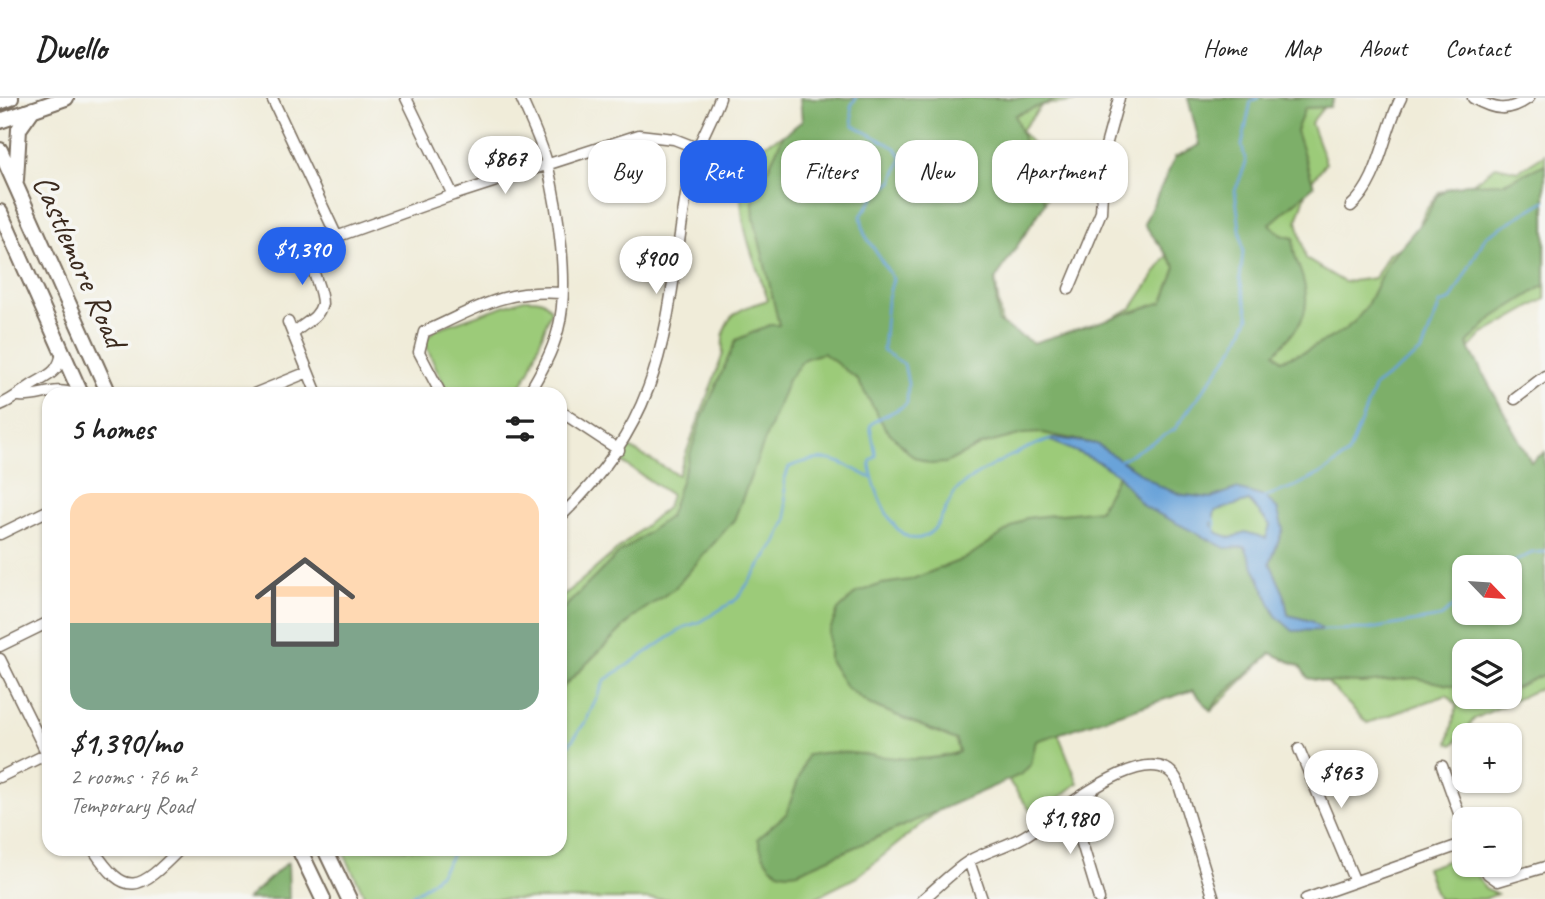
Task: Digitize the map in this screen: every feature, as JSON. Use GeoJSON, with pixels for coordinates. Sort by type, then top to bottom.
{"type":"FeatureCollection","features":[{"type":"Feature","properties":{"kind":"main road"},"geometry":{"type":"LineString","coordinates":[[0,102],[11,98]]}},
{"type":"Feature","properties":{"kind":"main road"},"geometry":{"type":"LineString","coordinates":[[0,121],[66,98]]}},
{"type":"Feature","properties":{"kind":"main road"},"geometry":{"type":"LineString","coordinates":[[16,188],[19,128],[33,109]]}},
{"type":"Feature","properties":{"kind":"main road","name":"Castlemore Road"},"geometry":{"type":"LineString","coordinates":[[0,150],[106,387]]}},
{"type":"Feature","properties":{"kind":"main road","name":"Castlemore Road"},"geometry":{"type":"LineString","coordinates":[[0,212],[78,387]]}},
{"type":"Feature","properties":{"kind":"main road"},"geometry":{"type":"LineString","coordinates":[[302,856],[321,895]]}},
{"type":"Feature","properties":{"kind":"main road"},"geometry":{"type":"LineString","coordinates":[[328,856],[349,899]]}},
{"type":"Feature","properties":{"kind":"street"},"geometry":{"type":"LineString","coordinates":[[272,98],[337,237]]}},
{"type":"Feature","properties":{"kind":"street"},"geometry":{"type":"LineString","coordinates":[[406,98],[453,195]]}},
{"type":"Feature","properties":{"kind":"street"},"geometry":{"type":"LineString","coordinates":[[521,98],[547,164],[556,217],[562,293],[553,346],[533,387]]}},
{"type":"Feature","properties":{"kind":"street"},"geometry":{"type":"LineString","coordinates":[[701,140],[720,98]]}},
{"type":"Feature","properties":{"kind":"street"},"geometry":{"type":"LineString","coordinates":[[1069,289],[1101,212],[1104,153],[1119,98]]}},
{"type":"Feature","properties":{"kind":"street"},"geometry":{"type":"LineString","coordinates":[[1351,206],[1373,181],[1386,130],[1401,98]]}},
{"type":"Feature","properties":{"kind":"street"},"geometry":{"type":"LineString","coordinates":[[1474,98],[1498,110],[1511,109],[1529,98]]}},
{"type":"Feature","properties":{"kind":"street"},"geometry":{"type":"LineString","coordinates":[[294,252],[453,195],[639,135],[680,141]]}},
{"type":"Feature","properties":{"kind":"street"},"geometry":{"type":"LineString","coordinates":[[567,510],[593,485],[619,450],[638,417],[667,330],[685,203]]}},
{"type":"Feature","properties":{"kind":"street"},"geometry":{"type":"LineString","coordinates":[[293,335],[298,328],[314,320],[322,304],[310,259],[317,244]]}},
{"type":"Feature","properties":{"kind":"street"},"geometry":{"type":"LineString","coordinates":[[437,387],[419,352],[424,332],[513,294],[529,291],[562,293]]}},
{"type":"Feature","properties":{"kind":"street"},"geometry":{"type":"LineString","coordinates":[[288,322],[314,387]]}},
{"type":"Feature","properties":{"kind":"street"},"geometry":{"type":"LineString","coordinates":[[0,405],[20,396],[52,374],[62,352]]}},
{"type":"Feature","properties":{"kind":"street"},"geometry":{"type":"LineString","coordinates":[[271,387],[308,372]]}},
{"type":"Feature","properties":{"kind":"street"},"geometry":{"type":"LineString","coordinates":[[1515,400],[1545,376]]}},
{"type":"Feature","properties":{"kind":"street"},"geometry":{"type":"LineString","coordinates":[[20,396],[42,395]]}},
{"type":"Feature","properties":{"kind":"street"},"geometry":{"type":"LineString","coordinates":[[567,416],[619,450]]}},
{"type":"Feature","properties":{"kind":"street"},"geometry":{"type":"LineString","coordinates":[[0,534],[42,513]]}},
{"type":"Feature","properties":{"kind":"street"},"geometry":{"type":"LineString","coordinates":[[0,646],[42,625]]}},
{"type":"Feature","properties":{"kind":"street"},"geometry":{"type":"LineString","coordinates":[[0,659],[42,743]]}},
{"type":"Feature","properties":{"kind":"street"},"geometry":{"type":"LineString","coordinates":[[1299,749],[1355,882]]}},
{"type":"Feature","properties":{"kind":"street"},"geometry":{"type":"LineString","coordinates":[[0,777],[42,758]]}},
{"type":"Feature","properties":{"kind":"street"},"geometry":{"type":"LineString","coordinates":[[923,899],[970,861],[1027,835],[1096,786],[1151,764],[1163,764],[1173,770],[1214,899]]}},
{"type":"Feature","properties":{"kind":"street"},"geometry":{"type":"LineString","coordinates":[[1442,766],[1457,807]]}},
{"type":"Feature","properties":{"kind":"street"},"geometry":{"type":"LineString","coordinates":[[1070,804],[1099,899]]}},
{"type":"Feature","properties":{"kind":"street"},"geometry":{"type":"LineString","coordinates":[[1306,899],[1452,848]]}},
{"type":"Feature","properties":{"kind":"street"},"geometry":{"type":"LineString","coordinates":[[96,856],[107,880],[128,891],[141,889],[173,856]]}},
{"type":"Feature","properties":{"kind":"street"},"geometry":{"type":"LineString","coordinates":[[970,861],[982,899]]}},
{"type":"Feature","properties":{"kind":"street"},"geometry":{"type":"LineString","coordinates":[[1522,874],[1545,867]]}},
{"type":"Feature","properties":{"kind":"street"},"geometry":{"type":"LineString","coordinates":[[1492,877],[1498,881],[1511,877]]}},
{"type":"Feature","properties":{"kind":"green space"},"geometry":{"type":"Polygon","coordinates":[[[800,98],[1061,98],[1015,115],[1024,140],[992,140],[992,203],[1045,203],[995,280],[998,322],[1033,343],[1163,302],[1176,267],[1144,224],[1175,157],[1200,145],[1188,98],[1334,98],[1330,107],[1305,108],[1296,131],[1314,186],[1270,224],[1281,235],[1294,238],[1295,254],[1306,296],[1306,307],[1299,325],[1275,353],[1281,360],[1306,351],[1343,331],[1356,320],[1366,307],[1388,262],[1427,216],[1436,197],[1446,189],[1466,184],[1504,183],[1545,164],[1545,285],[1491,319],[1467,344],[1531,462],[1545,452],[1545,674],[1522,685],[1522,639],[1452,639],[1452,685],[1415,678],[1363,683],[1327,682],[1308,678],[1300,666],[1271,653],[1219,698],[1211,711],[1193,690],[1036,741],[1031,764],[1022,774],[798,872],[775,870],[766,860],[758,838],[786,814],[807,755],[826,752],[920,759],[959,752],[956,740],[869,704],[846,687],[829,660],[829,633],[838,610],[856,593],[882,584],[910,580],[966,558],[1026,518],[1099,510],[1118,475],[1143,506],[1245,546],[1276,616],[1311,621],[1288,615],[1284,594],[1270,563],[1283,529],[1236,489],[1211,498],[1184,495],[1161,488],[1096,444],[1043,433],[1023,434],[981,445],[946,463],[930,464],[912,456],[885,428],[857,379],[823,353],[804,359],[788,380],[734,520],[675,588],[636,615],[567,683],[567,605],[618,554],[669,517],[702,418],[736,340],[770,325],[779,325],[754,218],[753,203],[767,203],[767,171],[781,140],[781,203],[881,203],[881,140],[781,140],[802,121],[800,98]]]}},
{"type":"Feature","properties":{"kind":"green space"},"geometry":{"type":"Polygon","coordinates":[[[806,98],[1084,98],[1042,105],[1021,131],[1029,140],[992,140],[992,203],[1045,203],[994,270],[1004,342],[1044,352],[1132,308],[1169,253],[1175,157],[1201,145],[1189,98],[1331,98],[1311,123],[1326,163],[1309,184],[1297,221],[1306,259],[1344,282],[1375,278],[1389,253],[1410,243],[1426,210],[1439,192],[1467,188],[1496,166],[1518,171],[1545,154],[1545,299],[1482,335],[1467,351],[1527,467],[1545,477],[1545,686],[1522,697],[1522,639],[1452,639],[1452,700],[1447,695],[1367,723],[1327,682],[1308,678],[1300,666],[1271,653],[1211,711],[1193,690],[1058,733],[1078,783],[1035,817],[1008,780],[950,801],[857,877],[813,899],[366,899],[345,856],[567,856],[567,593],[667,507],[671,495],[619,460],[628,447],[678,475],[723,354],[727,323],[738,311],[768,300],[744,225],[742,203],[767,203],[767,143],[799,126],[805,119],[806,98]]]}},
{"type":"Feature","properties":{"kind":"green space"},"geometry":{"type":"Polygon","coordinates":[[[524,299],[540,300],[551,310],[530,370],[520,387],[445,387],[426,346],[426,338],[436,329],[524,299]]]}},
{"type":"Feature","properties":{"kind":"green space"},"geometry":{"type":"Polygon","coordinates":[[[1456,709],[1496,709],[1471,723],[1453,723],[1456,709]]]}},
{"type":"Feature","properties":{"kind":"green space"},"geometry":{"type":"Polygon","coordinates":[[[1452,726],[1452,745],[1448,743],[1452,726]]]}},
{"type":"Feature","properties":{"kind":"green space"},"geometry":{"type":"Polygon","coordinates":[[[1452,859],[1452,877],[1478,877],[1485,888],[1497,894],[1484,899],[1438,899],[1426,868],[1452,859]]]}},
{"type":"Feature","properties":{"kind":"green space"},"geometry":{"type":"Polygon","coordinates":[[[288,862],[289,899],[247,899],[288,862]]]}},
{"type":"Feature","properties":{"kind":"water"},"geometry":{"type":"Polygon","coordinates":[[[1055,438],[1096,444],[1161,487],[1183,495],[1211,498],[1236,489],[1265,497],[1277,508],[1283,529],[1270,563],[1284,594],[1288,615],[1311,621],[1323,630],[1293,631],[1276,616],[1245,547],[1225,548],[1143,506],[1118,475],[1097,461],[1049,440],[1055,438]],[[1249,501],[1215,511],[1212,525],[1218,533],[1231,538],[1245,532],[1266,538],[1270,525],[1249,501]]]}},
{"type":"Feature","properties":{"kind":"waterway"},"geometry":{"type":"LineString","coordinates":[[856,98],[851,106],[853,125],[896,148],[902,158],[893,181],[874,197],[861,216],[864,233],[893,279],[887,301],[883,351],[904,364],[908,383],[907,403],[870,426],[876,456],[870,462],[872,473],[875,487],[889,517],[908,537],[920,538],[936,527],[957,490],[964,483],[1002,460],[1051,440]]}},
{"type":"Feature","properties":{"kind":"waterway"},"geometry":{"type":"LineString","coordinates":[[1119,461],[1174,430],[1236,345],[1249,317],[1240,279],[1243,252],[1235,191],[1246,163],[1242,145],[1251,101],[1258,98]]}},
{"type":"Feature","properties":{"kind":"waterway"},"geometry":{"type":"LineString","coordinates":[[1264,497],[1296,486],[1326,471],[1348,454],[1375,386],[1422,351],[1440,304],[1451,300],[1486,236],[1545,201]]}},
{"type":"Feature","properties":{"kind":"waterway"},"geometry":{"type":"LineString","coordinates":[[567,746],[586,721],[605,680],[685,627],[702,621],[737,599],[776,543],[787,519],[784,481],[789,467],[813,460],[831,460],[871,478]]}},
{"type":"Feature","properties":{"kind":"waterway"},"geometry":{"type":"LineString","coordinates":[[1211,517],[1215,521],[1215,530]]}},
{"type":"Feature","properties":{"kind":"waterway"},"geometry":{"type":"LineString","coordinates":[[1522,558],[1532,553],[1545,552]]}},
{"type":"Feature","properties":{"kind":"waterway"},"geometry":{"type":"LineString","coordinates":[[1323,630],[1370,629],[1441,617],[1452,608]]}},
{"type":"Feature","properties":{"kind":"waterway"},"geometry":{"type":"LineString","coordinates":[[405,899],[434,878],[451,856]]}}]}
